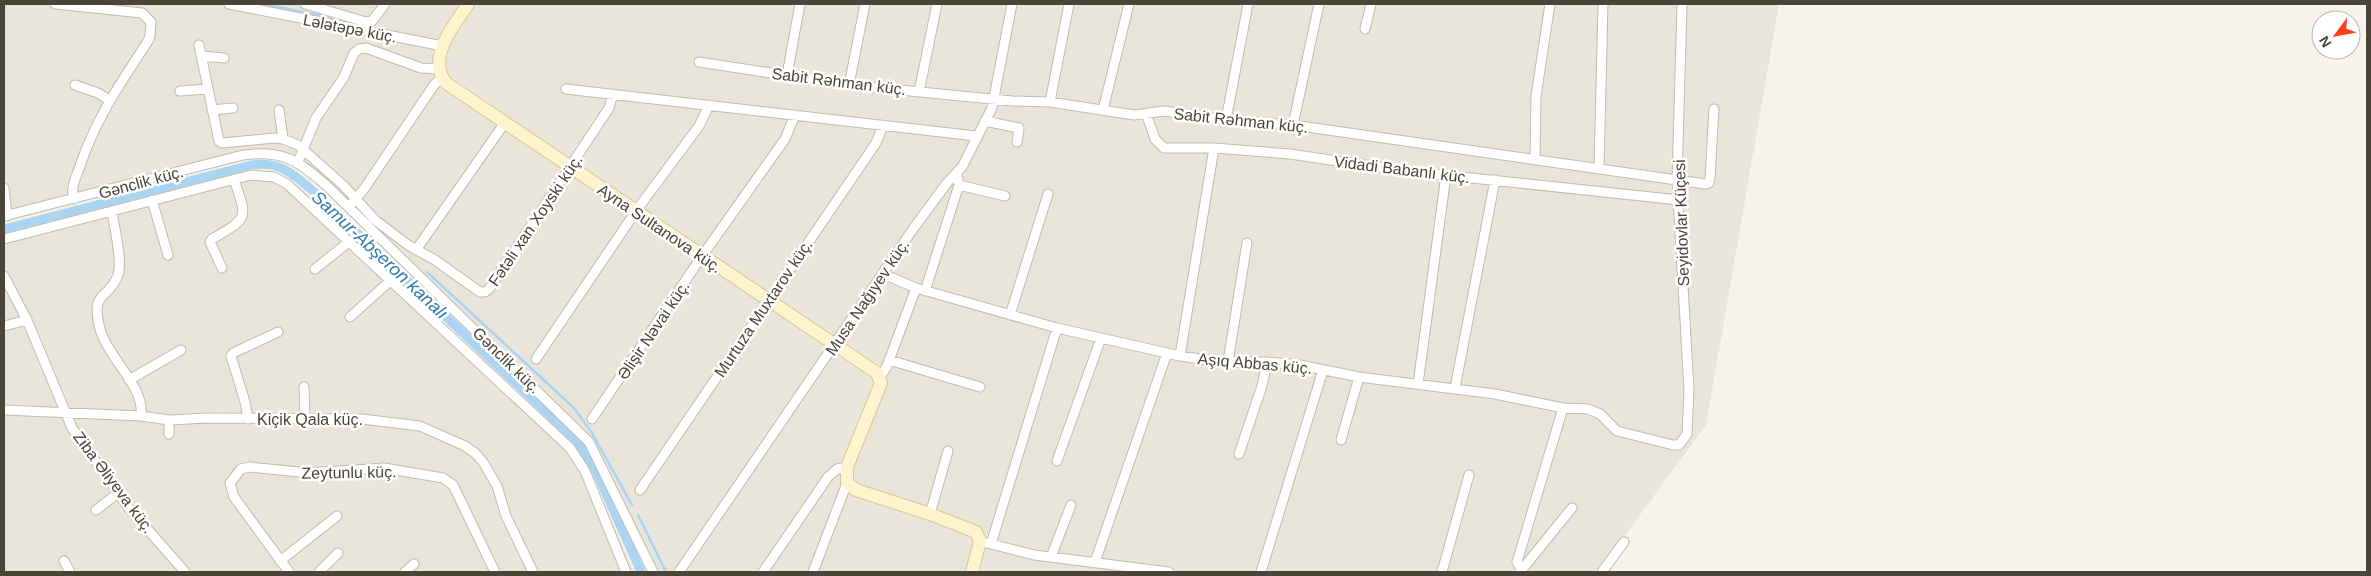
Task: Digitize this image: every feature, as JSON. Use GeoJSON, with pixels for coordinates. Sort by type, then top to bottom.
{"type":"FeatureCollection","features":[{"type":"Feature","properties":{"kind":"street"},"geometry":{"type":"LineString","coordinates":[[55,4],[142,13],[149,17],[151,22],[150,36],[109,100],[90,136],[72,189],[74,199]]}},
{"type":"Feature","properties":{"kind":"street","name":"Lələtəpə küç."},"geometry":{"type":"LineString","coordinates":[[229,4],[443,46]]}},
{"type":"Feature","properties":{"kind":"street"},"geometry":{"type":"LineString","coordinates":[[305,4],[366,22],[372,21],[384,4]]}},
{"type":"Feature","properties":{"kind":"street"},"geometry":{"type":"LineString","coordinates":[[348,207],[356,199],[434,85],[441,73],[440,55],[443,46],[468,4]]}},
{"type":"Feature","properties":{"kind":"street"},"geometry":{"type":"LineString","coordinates":[[787,75],[800,4]]}},
{"type":"Feature","properties":{"kind":"street"},"geometry":{"type":"LineString","coordinates":[[849,85],[865,4]]}},
{"type":"Feature","properties":{"kind":"street"},"geometry":{"type":"LineString","coordinates":[[919,92],[937,4]]}},
{"type":"Feature","properties":{"kind":"street","name":"Musa Nağıyev küç."},"geometry":{"type":"LineString","coordinates":[[679,572],[913,229],[947,183],[957,174],[968,156],[994,99],[1012,4]]}},
{"type":"Feature","properties":{"kind":"street"},"geometry":{"type":"LineString","coordinates":[[1050,102],[1070,4]]}},
{"type":"Feature","properties":{"kind":"street"},"geometry":{"type":"LineString","coordinates":[[1103,110],[1128,4]]}},
{"type":"Feature","properties":{"kind":"street"},"geometry":{"type":"LineString","coordinates":[[1226,120],[1248,4]]}},
{"type":"Feature","properties":{"kind":"street"},"geometry":{"type":"LineString","coordinates":[[1293,125],[1320,4]]}},
{"type":"Feature","properties":{"kind":"street"},"geometry":{"type":"LineString","coordinates":[[1365,29],[1371,4]]}},
{"type":"Feature","properties":{"kind":"street"},"geometry":{"type":"LineString","coordinates":[[1535,159],[1536,96],[1550,4]]}},
{"type":"Feature","properties":{"kind":"street"},"geometry":{"type":"LineString","coordinates":[[1599,168],[1602,4]]}},
{"type":"Feature","properties":{"kind":"street","name":"Seyidovlar Küçesi"},"geometry":{"type":"LineString","coordinates":[[1682,4],[1677,181],[1689,390],[1687,434],[1683,442]]}},
{"type":"Feature","properties":{"kind":"street"},"geometry":{"type":"LineString","coordinates":[[199,45],[219,142],[222,144],[283,139],[279,110]]}},
{"type":"Feature","properties":{"kind":"street"},"geometry":{"type":"LineString","coordinates":[[298,162],[316,118],[344,77],[354,53],[359,49],[366,48],[421,68],[441,73]]}},
{"type":"Feature","properties":{"kind":"street"},"geometry":{"type":"LineString","coordinates":[[201,56],[224,58]]}},
{"type":"Feature","properties":{"kind":"street","name":"Sabit Rəhman küç."},"geometry":{"type":"LineString","coordinates":[[699,62],[849,85],[994,99],[1050,102],[1134,115],[1164,112],[1226,120],[1293,125],[1599,168],[1677,181],[1709,183],[1714,109]]}},
{"type":"Feature","properties":{"kind":"street","name":"Ayna Sultanova küç."},"geometry":{"type":"LineString","coordinates":[[441,73],[454,90],[871,368],[880,377]]}},
{"type":"Feature","properties":{"kind":"street"},"geometry":{"type":"LineString","coordinates":[[75,85],[98,93],[109,100]]}},
{"type":"Feature","properties":{"kind":"street"},"geometry":{"type":"LineString","coordinates":[[180,91],[208,89]]}},
{"type":"Feature","properties":{"kind":"street"},"geometry":{"type":"LineString","coordinates":[[566,89],[976,136]]}},
{"type":"Feature","properties":{"kind":"street","name":"Fətəli xan Xoyski küç."},"geometry":{"type":"LineString","coordinates":[[283,139],[304,149],[375,220],[416,250],[435,260],[480,292],[485,292],[609,108],[613,94]]}},
{"type":"Feature","properties":{"kind":"street"},"geometry":{"type":"LineString","coordinates":[[536,359],[636,211],[699,126],[709,105]]}},
{"type":"Feature","properties":{"kind":"street"},"geometry":{"type":"LineString","coordinates":[[212,110],[232,108]]}},
{"type":"Feature","properties":{"kind":"street","name":"Vidadi Babanlı küç."},"geometry":{"type":"LineString","coordinates":[[1146,113],[1155,138],[1164,148],[1214,148],[1290,154],[1446,175],[1679,200]]}},
{"type":"Feature","properties":{"kind":"street","name":"Əlişir Nəvai küç."},"geometry":{"type":"LineString","coordinates":[[592,419],[702,256],[785,139],[795,115]]}},
{"type":"Feature","properties":{"kind":"street"},"geometry":{"type":"LineString","coordinates":[[985,121],[1019,128],[1017,142]]}},
{"type":"Feature","properties":{"kind":"street"},"geometry":{"type":"LineString","coordinates":[[416,250],[504,124]]}},
{"type":"Feature","properties":{"kind":"street","name":"Murtuza Muxtarov küç."},"geometry":{"type":"LineString","coordinates":[[640,490],[876,143],[883,126]]}},
{"type":"Feature","properties":{"kind":"street"},"geometry":{"type":"LineString","coordinates":[[1180,356],[1214,148]]}},
{"type":"Feature","properties":{"kind":"street","name":"Gənclik küç."},"geometry":{"type":"LineString","coordinates":[[5,216],[243,155],[276,154],[298,162],[348,207],[589,442],[653,572]]}},
{"type":"Feature","properties":{"kind":"street","name":"Gənclik küç."},"geometry":{"type":"LineString","coordinates":[[4,239],[251,175],[263,174],[287,184],[570,448],[584,471],[626,572]]}},
{"type":"Feature","properties":{"kind":"street"},"geometry":{"type":"LineString","coordinates":[[813,572],[847,483],[848,467],[879,392],[880,377],[921,290],[959,185],[957,174]]}},
{"type":"Feature","properties":{"kind":"street"},"geometry":{"type":"LineString","coordinates":[[1418,384],[1446,175]]}},
{"type":"Feature","properties":{"kind":"street"},"geometry":{"type":"LineString","coordinates":[[222,268],[210,242],[237,224],[243,216],[244,209],[234,179]]}},
{"type":"Feature","properties":{"kind":"street"},"geometry":{"type":"LineString","coordinates":[[1455,388],[1495,180]]}},
{"type":"Feature","properties":{"kind":"street"},"geometry":{"type":"LineString","coordinates":[[959,185],[1005,196]]}},
{"type":"Feature","properties":{"kind":"street"},"geometry":{"type":"LineString","coordinates":[[4,188],[5,216]]}},
{"type":"Feature","properties":{"kind":"street"},"geometry":{"type":"LineString","coordinates":[[1010,315],[1048,194]]}},
{"type":"Feature","properties":{"kind":"street"},"geometry":{"type":"LineString","coordinates":[[152,200],[168,255]]}},
{"type":"Feature","properties":{"kind":"street"},"geometry":{"type":"LineString","coordinates":[[112,211],[118,255],[118,274],[96,303],[96,311],[105,344],[141,401],[141,416]]}},
{"type":"Feature","properties":{"kind":"street"},"geometry":{"type":"LineString","coordinates":[[315,269],[350,241]]}},
{"type":"Feature","properties":{"kind":"street"},"geometry":{"type":"LineString","coordinates":[[1228,362],[1247,243]]}},
{"type":"Feature","properties":{"kind":"street","name":"Aşıq Abbas küç."},"geometry":{"type":"LineString","coordinates":[[883,274],[921,290],[1057,328],[1180,356],[1228,362],[1267,362],[1359,377],[1455,388],[1563,408],[1595,411],[1617,431],[1672,446],[1683,442]]}},
{"type":"Feature","properties":{"kind":"street","name":"Ziba Əliyeva küç."},"geometry":{"type":"LineString","coordinates":[[4,276],[27,320],[72,428],[118,493],[185,572]]}},
{"type":"Feature","properties":{"kind":"street"},"geometry":{"type":"LineString","coordinates":[[350,317],[390,281]]}},
{"type":"Feature","properties":{"kind":"street"},"geometry":{"type":"LineString","coordinates":[[4,326],[27,320]]}},
{"type":"Feature","properties":{"kind":"street"},"geometry":{"type":"LineString","coordinates":[[972,572],[986,543],[1057,328]]}},
{"type":"Feature","properties":{"kind":"street"},"geometry":{"type":"LineString","coordinates":[[248,419],[245,402],[231,356],[278,332]]}},
{"type":"Feature","properties":{"kind":"street"},"geometry":{"type":"LineString","coordinates":[[1057,461],[1101,338]]}},
{"type":"Feature","properties":{"kind":"street"},"geometry":{"type":"LineString","coordinates":[[129,380],[181,350]]}},
{"type":"Feature","properties":{"kind":"street"},"geometry":{"type":"LineString","coordinates":[[1096,562],[1167,353]]}},
{"type":"Feature","properties":{"kind":"street"},"geometry":{"type":"LineString","coordinates":[[889,360],[980,387]]}},
{"type":"Feature","properties":{"kind":"street"},"geometry":{"type":"LineString","coordinates":[[1239,454],[1262,386],[1267,362]]}},
{"type":"Feature","properties":{"kind":"street"},"geometry":{"type":"LineString","coordinates":[[1261,572],[1323,370]]}},
{"type":"Feature","properties":{"kind":"street"},"geometry":{"type":"LineString","coordinates":[[1341,440],[1359,377]]}},
{"type":"Feature","properties":{"kind":"street"},"geometry":{"type":"LineString","coordinates":[[304,387],[305,418]]}},
{"type":"Feature","properties":{"kind":"street"},"geometry":{"type":"LineString","coordinates":[[1563,408],[1517,562],[1521,571],[1572,508]]}},
{"type":"Feature","properties":{"kind":"street","name":"Kiçik Qala küç."},"geometry":{"type":"LineString","coordinates":[[4,410],[141,416],[169,420],[208,418],[362,418],[420,426],[436,432],[475,453],[497,486],[506,516],[533,572]]}},
{"type":"Feature","properties":{"kind":"street"},"geometry":{"type":"LineString","coordinates":[[169,420],[169,434]]}},
{"type":"Feature","properties":{"kind":"street"},"geometry":{"type":"LineString","coordinates":[[930,514],[948,451]]}},
{"type":"Feature","properties":{"kind":"street","name":"Zeytunlu küç."},"geometry":{"type":"LineString","coordinates":[[280,561],[234,497],[230,483],[237,472],[250,467],[309,473],[384,468],[443,478],[452,485],[496,572]]}},
{"type":"Feature","properties":{"kind":"street"},"geometry":{"type":"LineString","coordinates":[[762,572],[828,477],[837,469],[848,467]]}},
{"type":"Feature","properties":{"kind":"street"},"geometry":{"type":"LineString","coordinates":[[1442,572],[1469,475]]}},
{"type":"Feature","properties":{"kind":"street"},"geometry":{"type":"LineString","coordinates":[[847,483],[856,490],[971,529],[986,543],[1051,557],[1169,572]]}},
{"type":"Feature","properties":{"kind":"street"},"geometry":{"type":"LineString","coordinates":[[96,510],[118,493]]}},
{"type":"Feature","properties":{"kind":"street"},"geometry":{"type":"LineString","coordinates":[[1051,557],[1071,505]]}},
{"type":"Feature","properties":{"kind":"street"},"geometry":{"type":"LineString","coordinates":[[288,572],[280,561],[337,516]]}},
{"type":"Feature","properties":{"kind":"street"},"geometry":{"type":"LineString","coordinates":[[1602,572],[1624,542]]}},
{"type":"Feature","properties":{"kind":"street"},"geometry":{"type":"LineString","coordinates":[[319,572],[338,553]]}},
{"type":"Feature","properties":{"kind":"street"},"geometry":{"type":"LineString","coordinates":[[64,561],[70,572]]}},
{"type":"Feature","properties":{"kind":"street"},"geometry":{"type":"LineString","coordinates":[[405,572],[414,564]]}},
{"type":"Feature","properties":{"kind":"shaded area"},"geometry":{"type":"Polygon","coordinates":[[[4,4],[1779,4],[1706,425],[1598,572],[648,572],[588,446],[340,206],[300,170],[289,163],[271,157],[255,156],[4,222],[4,4]]]}},
{"type":"Feature","properties":{"kind":"shaded area"},"geometry":{"type":"Polygon","coordinates":[[[251,171],[273,172],[285,176],[301,188],[570,443],[590,472],[634,572],[4,572],[4,235],[251,171]]]}},
{"type":"Feature","properties":{"kind":"waterway"},"geometry":{"type":"LineString","coordinates":[[263,4],[324,16]]}},
{"type":"Feature","properties":{"kind":"waterway","name":"Samur-Abşeron kanalı"},"geometry":{"type":"LineString","coordinates":[[4,229],[251,165],[271,165],[286,170],[314,192],[577,441],[595,469],[641,572]]}},
{"type":"Feature","properties":{"kind":"waterway"},"geometry":{"type":"LineString","coordinates":[[427,272],[574,408],[592,433],[632,505]]}},
{"type":"Feature","properties":{"kind":"waterway"},"geometry":{"type":"LineString","coordinates":[[638,515],[666,572]]}}]}
